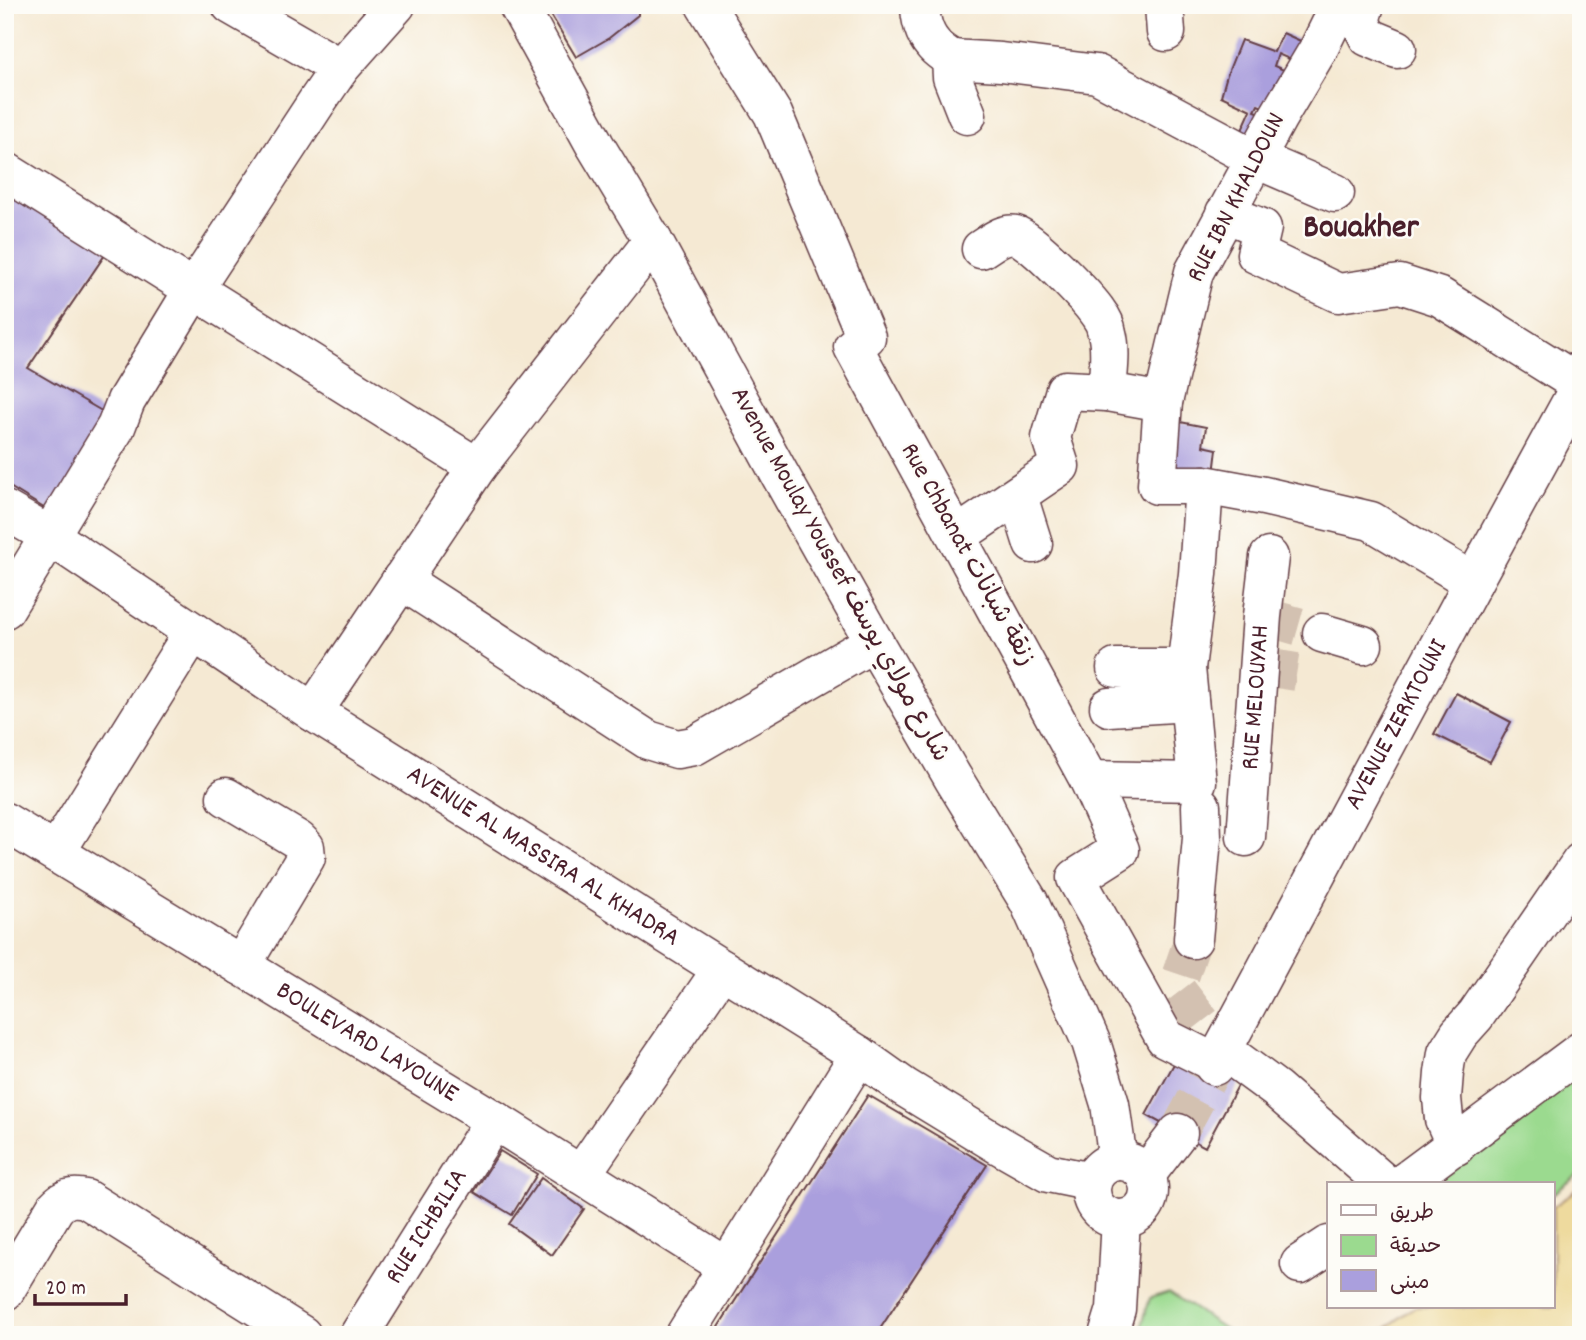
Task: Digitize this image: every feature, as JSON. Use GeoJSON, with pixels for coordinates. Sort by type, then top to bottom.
{"type":"FeatureCollection","features":[{"type":"Feature","properties":{"kind":"street"},"geometry":{"type":"LineString","coordinates":[[231,5],[340,68]]}},
{"type":"Feature","properties":{"kind":"street"},"geometry":{"type":"LineString","coordinates":[[5,609],[116,427],[126,401],[194,289],[340,68],[396,5]]}},
{"type":"Feature","properties":{"kind":"street","name":"Avenue Moulay Youssef شارع مولاي يوسف"},"geometry":{"type":"LineString","coordinates":[[518,5],[595,145],[653,241],[874,642],[1029,902],[1091,1042],[1110,1104],[1118,1173]]}},
{"type":"Feature","properties":{"kind":"street","name":"Rue Chbanat زنقة شبانات"},"geometry":{"type":"LineString","coordinates":[[705,5],[773,114],[866,337],[853,347],[1089,780],[1120,850],[1076,878]]}},
{"type":"Feature","properties":{"kind":"street"},"geometry":{"type":"LineString","coordinates":[[920,5],[920,15],[932,44],[951,59],[1001,62],[1097,74],[1256,159],[1335,193]]}},
{"type":"Feature","properties":{"kind":"street","name":"RUE IBN KHALDOUN"},"geometry":{"type":"LineString","coordinates":[[1205,485],[1157,485],[1163,402],[1194,272],[1256,159],[1267,112],[1319,48],[1340,5]]}},
{"type":"Feature","properties":{"kind":"street"},"geometry":{"type":"LineString","coordinates":[[1365,5],[1360,21],[1368,37],[1397,49]]}},
{"type":"Feature","properties":{"kind":"street"},"geometry":{"type":"LineString","coordinates":[[951,59],[952,76],[967,115]]}},
{"type":"Feature","properties":{"kind":"street"},"geometry":{"type":"LineString","coordinates":[[5,172],[477,467]]}},
{"type":"Feature","properties":{"kind":"street"},"geometry":{"type":"LineString","coordinates":[[1225,213],[1262,228],[1256,254],[1338,293],[1400,284],[1440,297],[1581,385]]}},
{"type":"Feature","properties":{"kind":"street"},"geometry":{"type":"LineString","coordinates":[[981,249],[1006,235],[1020,237],[1043,254],[1082,294],[1100,315],[1107,332],[1107,392]]}},
{"type":"Feature","properties":{"kind":"street"},"geometry":{"type":"LineString","coordinates":[[313,712],[477,467],[653,241]]}},
{"type":"Feature","properties":{"kind":"street","name":"AVENUE ZERKTOUNI"},"geometry":{"type":"LineString","coordinates":[[1217,1060],[1581,385]]}},
{"type":"Feature","properties":{"kind":"street"},"geometry":{"type":"LineString","coordinates":[[957,536],[1060,466],[1051,438],[1065,390],[1107,392],[1163,402]]}},
{"type":"Feature","properties":{"kind":"street"},"geometry":{"type":"LineString","coordinates":[[1089,780],[1197,782],[1187,685],[1205,485],[1371,521],[1473,582]]}},
{"type":"Feature","properties":{"kind":"street"},"geometry":{"type":"LineString","coordinates":[[1018,496],[1033,544]]}},
{"type":"Feature","properties":{"kind":"street","name":"AVENUE AL MASSIRA AL KHADRA"},"geometry":{"type":"LineString","coordinates":[[5,510],[50,536],[313,712],[999,1146],[1048,1173],[1118,1173]]}},
{"type":"Feature","properties":{"kind":"street","name":"RUE MELOUYAH"},"geometry":{"type":"LineString","coordinates":[[1246,837],[1262,616],[1269,557]]}},
{"type":"Feature","properties":{"kind":"street"},"geometry":{"type":"LineString","coordinates":[[401,580],[649,740],[677,749],[694,746],[874,642]]}},
{"type":"Feature","properties":{"kind":"street"},"geometry":{"type":"LineString","coordinates":[[56,852],[193,632]]}},
{"type":"Feature","properties":{"kind":"street"},"geometry":{"type":"LineString","coordinates":[[1322,633],[1363,645]]}},
{"type":"Feature","properties":{"kind":"street"},"geometry":{"type":"LineString","coordinates":[[1116,668],[1187,685]]}},
{"type":"Feature","properties":{"kind":"street"},"geometry":{"type":"LineString","coordinates":[[1110,707],[1187,685]]}},
{"type":"Feature","properties":{"kind":"street"},"geometry":{"type":"LineString","coordinates":[[226,797],[298,839],[305,848],[306,857],[241,966]]}},
{"type":"Feature","properties":{"kind":"street"},"geometry":{"type":"LineString","coordinates":[[1193,939],[1202,838],[1201,806]]}},
{"type":"Feature","properties":{"kind":"street","name":"BOULEVARD LAYOUNE"},"geometry":{"type":"LineString","coordinates":[[5,822],[494,1120],[727,1267]]}},
{"type":"Feature","properties":{"kind":"street"},"geometry":{"type":"LineString","coordinates":[[1456,1146],[1444,1119],[1442,1098],[1447,1054],[1581,862]]}},
{"type":"Feature","properties":{"kind":"street"},"geometry":{"type":"LineString","coordinates":[[1029,902],[1076,878],[1165,1038],[1276,1089],[1383,1182]]}},
{"type":"Feature","properties":{"kind":"street"},"geometry":{"type":"LineString","coordinates":[[581,1175],[722,969]]}},
{"type":"Feature","properties":{"kind":"street"},"geometry":{"type":"LineString","coordinates":[[1405,1182],[1581,1051]]}},
{"type":"Feature","properties":{"kind":"street"},"geometry":{"type":"LineString","coordinates":[[685,1335],[859,1055]]}},
{"type":"Feature","properties":{"kind":"street","name":"RUE ICHBILIA"},"geometry":{"type":"LineString","coordinates":[[359,1335],[494,1120]]}},
{"type":"Feature","properties":{"kind":"street"},"geometry":{"type":"LineString","coordinates":[[1118,1173],[1149,1190],[1145,1204],[1135,1215],[1121,1219],[1100,1212],[1091,1193],[1118,1173],[1178,1133]]}},
{"type":"Feature","properties":{"kind":"street"},"geometry":{"type":"LineString","coordinates":[[5,1291],[55,1209],[63,1200],[76,1197],[86,1199],[302,1335]]}},
{"type":"Feature","properties":{"kind":"street"},"geometry":{"type":"LineString","coordinates":[[1108,1335],[1116,1309],[1121,1219]]}},
{"type":"Feature","properties":{"kind":"green space"},"geometry":{"type":"Polygon","coordinates":[[[1581,1057],[1581,1173],[1554,1193],[1554,1182],[1411,1182],[1581,1057]]]}},
{"type":"Feature","properties":{"kind":"green space"},"geometry":{"type":"Polygon","coordinates":[[[1169,1292],[1234,1335],[1139,1335],[1150,1298],[1169,1292]]]}},
{"type":"Feature","properties":{"kind":"sand"},"geometry":{"type":"Polygon","coordinates":[[[1581,1187],[1581,1335],[1376,1335],[1414,1308],[1554,1308],[1554,1206],[1581,1187]]]}},
{"type":"Feature","properties":{"kind":"building"},"geometry":{"type":"Polygon","coordinates":[[[545,5],[638,5],[638,15],[609,38],[576,57],[545,5]]]}},
{"type":"Feature","properties":{"kind":"building"},"geometry":{"type":"Polygon","coordinates":[[[1283,33],[1316,48],[1305,66],[1278,54],[1274,66],[1298,76],[1276,113],[1258,105],[1255,111],[1274,118],[1235,146],[1251,110],[1221,96],[1241,40],[1274,52],[1283,33]]]}},
{"type":"Feature","properties":{"kind":"building"},"geometry":{"type":"Polygon","coordinates":[[[5,180],[111,246],[28,368],[112,417],[52,513],[5,484],[5,180]]]}},
{"type":"Feature","properties":{"kind":"building"},"geometry":{"type":"Polygon","coordinates":[[[1165,419],[1206,427],[1203,446],[1217,449],[1213,482],[1161,481],[1165,419]]]}},
{"type":"Feature","properties":{"kind":"building"},"geometry":{"type":"Polygon","coordinates":[[[5,535],[13,540],[5,551],[5,535]]]}},
{"type":"Feature","properties":{"kind":"building"},"geometry":{"type":"Polygon","coordinates":[[[1456,693],[1511,722],[1490,762],[1434,734],[1456,693]]]}},
{"type":"Feature","properties":{"kind":"building"},"geometry":{"type":"Polygon","coordinates":[[[1182,1049],[1241,1080],[1205,1147],[1146,1115],[1182,1049]]]}},
{"type":"Feature","properties":{"kind":"building"},"geometry":{"type":"Polygon","coordinates":[[[868,1095],[987,1165],[876,1335],[713,1335],[868,1095]]]}},
{"type":"Feature","properties":{"kind":"building"},"geometry":{"type":"Polygon","coordinates":[[[500,1151],[537,1174],[512,1215],[474,1192],[500,1151]]]}},
{"type":"Feature","properties":{"kind":"building"},"geometry":{"type":"Polygon","coordinates":[[[541,1178],[584,1209],[552,1255],[509,1224],[541,1178]]]}},
{"type":"Feature","properties":{"kind":"tunnel"},"geometry":{"type":"LineString","coordinates":[[1262,616],[1322,633]]}},
{"type":"Feature","properties":{"kind":"tunnel"},"geometry":{"type":"LineString","coordinates":[[1259,666],[1303,673]]}},
{"type":"Feature","properties":{"kind":"tunnel"},"geometry":{"type":"LineString","coordinates":[[1193,939],[1176,989],[1223,1050]]}},
{"type":"Feature","properties":{"kind":"tunnel"},"geometry":{"type":"LineString","coordinates":[[1178,1133],[1214,1066]]}},
{"type":"Feature","properties":{"kind":"district","name":"Bouakher"},"geometry":{"type":"Point","coordinates":[1361,229]}}]}
